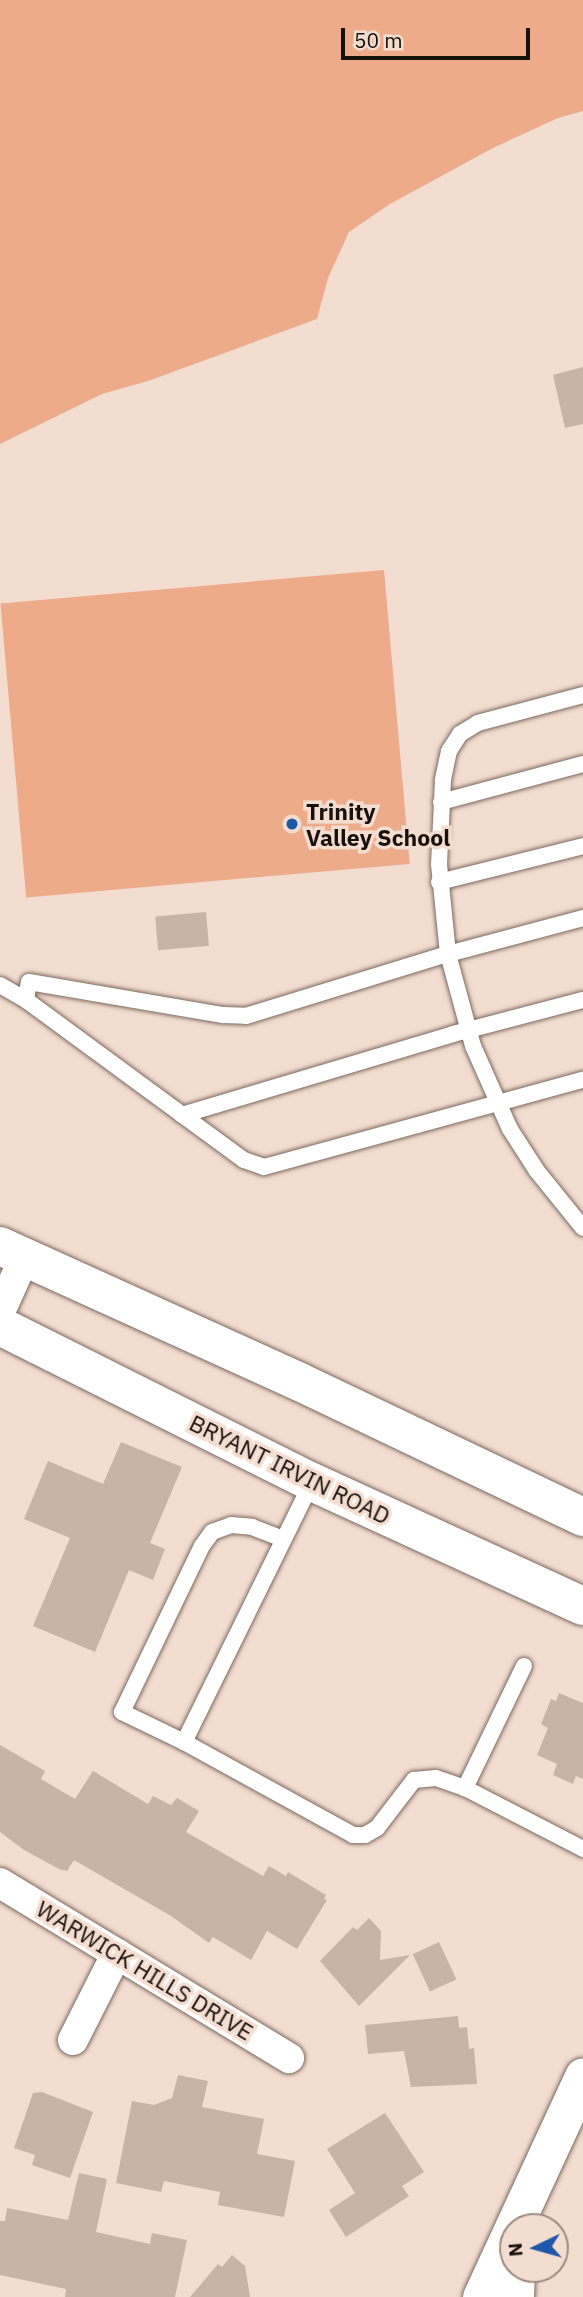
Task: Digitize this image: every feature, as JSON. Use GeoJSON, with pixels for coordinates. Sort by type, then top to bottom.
{"type":"FeatureCollection","features":[{"type":"Feature","properties":{"kind":"main road"},"geometry":{"type":"LineString","coordinates":[[13,1251],[300,1382],[583,1517]]}},
{"type":"Feature","properties":{"kind":"main road","name":"BRYANT IRVIN ROAD"},"geometry":{"type":"LineString","coordinates":[[0,1326],[312,1482],[583,1605]]}},
{"type":"Feature","properties":{"kind":"main road"},"geometry":{"type":"LineString","coordinates":[[477,1559],[516,1596],[583,1627]]}},
{"type":"Feature","properties":{"kind":"street"},"geometry":{"type":"LineString","coordinates":[[0,1312],[13,1251]]}},
{"type":"Feature","properties":{"kind":"street","name":"WARWICK HILLS DRIVE"},"geometry":{"type":"LineString","coordinates":[[0,1883],[289,2057]]}},
{"type":"Feature","properties":{"kind":"street"},"geometry":{"type":"LineString","coordinates":[[73,2040],[117,1953]]}},
{"type":"Feature","properties":{"kind":"street"},"geometry":{"type":"LineString","coordinates":[[521,2213],[583,2076]]}},
{"type":"Feature","properties":{"kind":"street"},"geometry":{"type":"LineString","coordinates":[[481,2297],[499,2259]]}},
{"type":"Feature","properties":{"kind":"lane"},"geometry":{"type":"LineString","coordinates":[[583,695],[470,726],[460,734],[449,751],[441,803],[439,882],[449,954],[468,1030],[497,1104],[537,1171],[583,1228]]}},
{"type":"Feature","properties":{"kind":"lane"},"geometry":{"type":"LineString","coordinates":[[441,803],[583,764]]}},
{"type":"Feature","properties":{"kind":"lane"},"geometry":{"type":"LineString","coordinates":[[439,882],[583,846]]}},
{"type":"Feature","properties":{"kind":"lane"},"geometry":{"type":"LineString","coordinates":[[26,1000],[29,982],[222,1015],[246,1016],[449,954],[583,918]]}},
{"type":"Feature","properties":{"kind":"lane"},"geometry":{"type":"LineString","coordinates":[[0,985],[26,1000],[244,1160],[264,1167],[583,1080]]}},
{"type":"Feature","properties":{"kind":"lane"},"geometry":{"type":"LineString","coordinates":[[182,1115],[468,1030],[583,1000]]}},
{"type":"Feature","properties":{"kind":"lane"},"geometry":{"type":"LineString","coordinates":[[184,1742],[312,1482]]}},
{"type":"Feature","properties":{"kind":"lane"},"geometry":{"type":"LineString","coordinates":[[284,1539],[252,1527],[231,1525],[212,1532],[201,1546],[122,1712],[184,1742],[353,1835],[365,1835],[377,1828],[414,1780],[436,1778],[465,1788],[583,1849]]}},
{"type":"Feature","properties":{"kind":"lane"},"geometry":{"type":"LineString","coordinates":[[465,1788],[524,1666]]}},
{"type":"Feature","properties":{"kind":"shaded area"},"geometry":{"type":"Polygon","coordinates":[[[0,0],[583,0],[583,111],[558,118],[493,148],[390,204],[349,232],[328,278],[317,319],[148,381],[102,394],[0,444],[0,0]]]}},
{"type":"Feature","properties":{"kind":"shaded area"},"geometry":{"type":"Polygon","coordinates":[[[384,570],[410,864],[26,897],[0,604],[384,570]]]}},
{"type":"Feature","properties":{"kind":"building"},"geometry":{"type":"Polygon","coordinates":[[[583,367],[583,424],[565,428],[553,375],[583,367]]]}},
{"type":"Feature","properties":{"kind":"building"},"geometry":{"type":"Polygon","coordinates":[[[206,912],[209,946],[158,950],[155,916],[206,912]]]}},
{"type":"Feature","properties":{"kind":"building"},"geometry":{"type":"Polygon","coordinates":[[[121,1442],[182,1467],[150,1543],[165,1549],[153,1580],[129,1570],[95,1652],[33,1626],[70,1538],[24,1519],[48,1461],[103,1484],[121,1442]]]}},
{"type":"Feature","properties":{"kind":"building"},"geometry":{"type":"Polygon","coordinates":[[[559,1693],[583,1703],[583,1779],[576,1776],[573,1784],[553,1775],[557,1764],[537,1755],[548,1728],[541,1724],[551,1699],[556,1701],[559,1693]]]}},
{"type":"Feature","properties":{"kind":"building"},"geometry":{"type":"Polygon","coordinates":[[[0,1745],[45,1771],[41,1779],[75,1799],[93,1771],[148,1804],[153,1796],[171,1805],[177,1798],[199,1811],[186,1832],[263,1876],[269,1866],[286,1876],[288,1872],[326,1895],[324,1899],[327,1900],[297,1949],[267,1931],[251,1960],[213,1937],[209,1943],[171,1916],[74,1860],[67,1871],[59,1869],[24,1850],[0,1832],[0,1745]]]}},
{"type":"Feature","properties":{"kind":"building"},"geometry":{"type":"Polygon","coordinates":[[[369,1918],[381,1931],[380,1960],[410,1955],[359,2006],[320,1961],[353,1927],[357,1930],[369,1918]]]}},
{"type":"Feature","properties":{"kind":"building"},"geometry":{"type":"Polygon","coordinates":[[[439,1942],[456,1979],[430,1991],[413,1954],[439,1942]]]}},
{"type":"Feature","properties":{"kind":"building"},"geometry":{"type":"Polygon","coordinates":[[[458,2016],[459,2028],[467,2027],[469,2049],[474,2048],[477,2084],[411,2087],[404,2051],[368,2054],[365,2025],[458,2016]]]}},
{"type":"Feature","properties":{"kind":"building"},"geometry":{"type":"Polygon","coordinates":[[[178,2075],[208,2081],[202,2107],[264,2119],[257,2154],[295,2161],[284,2217],[218,2205],[220,2192],[164,2181],[161,2192],[116,2183],[132,2101],[154,2105],[172,2098],[178,2075]]]}},
{"type":"Feature","properties":{"kind":"building"},"geometry":{"type":"Polygon","coordinates":[[[42,2092],[93,2112],[70,2178],[32,2165],[35,2155],[14,2148],[33,2093],[42,2092]]]}},
{"type":"Feature","properties":{"kind":"building"},"geometry":{"type":"Polygon","coordinates":[[[385,2113],[424,2172],[402,2186],[409,2196],[346,2237],[329,2210],[355,2193],[327,2149],[385,2113]]]}},
{"type":"Feature","properties":{"kind":"building"},"geometry":{"type":"Polygon","coordinates":[[[79,2173],[107,2179],[96,2232],[150,2244],[152,2233],[187,2240],[175,2297],[65,2297],[66,2289],[0,2275],[0,2221],[5,2221],[7,2208],[68,2220],[79,2173]]]}},
{"type":"Feature","properties":{"kind":"building"},"geometry":{"type":"Polygon","coordinates":[[[232,2255],[245,2266],[250,2297],[190,2297],[218,2264],[222,2267],[232,2255]]]}},
{"type":"Feature","properties":{"kind":"place","name":"Trinity Valley School"},"geometry":{"type":"Point","coordinates":[292,824]}}]}
